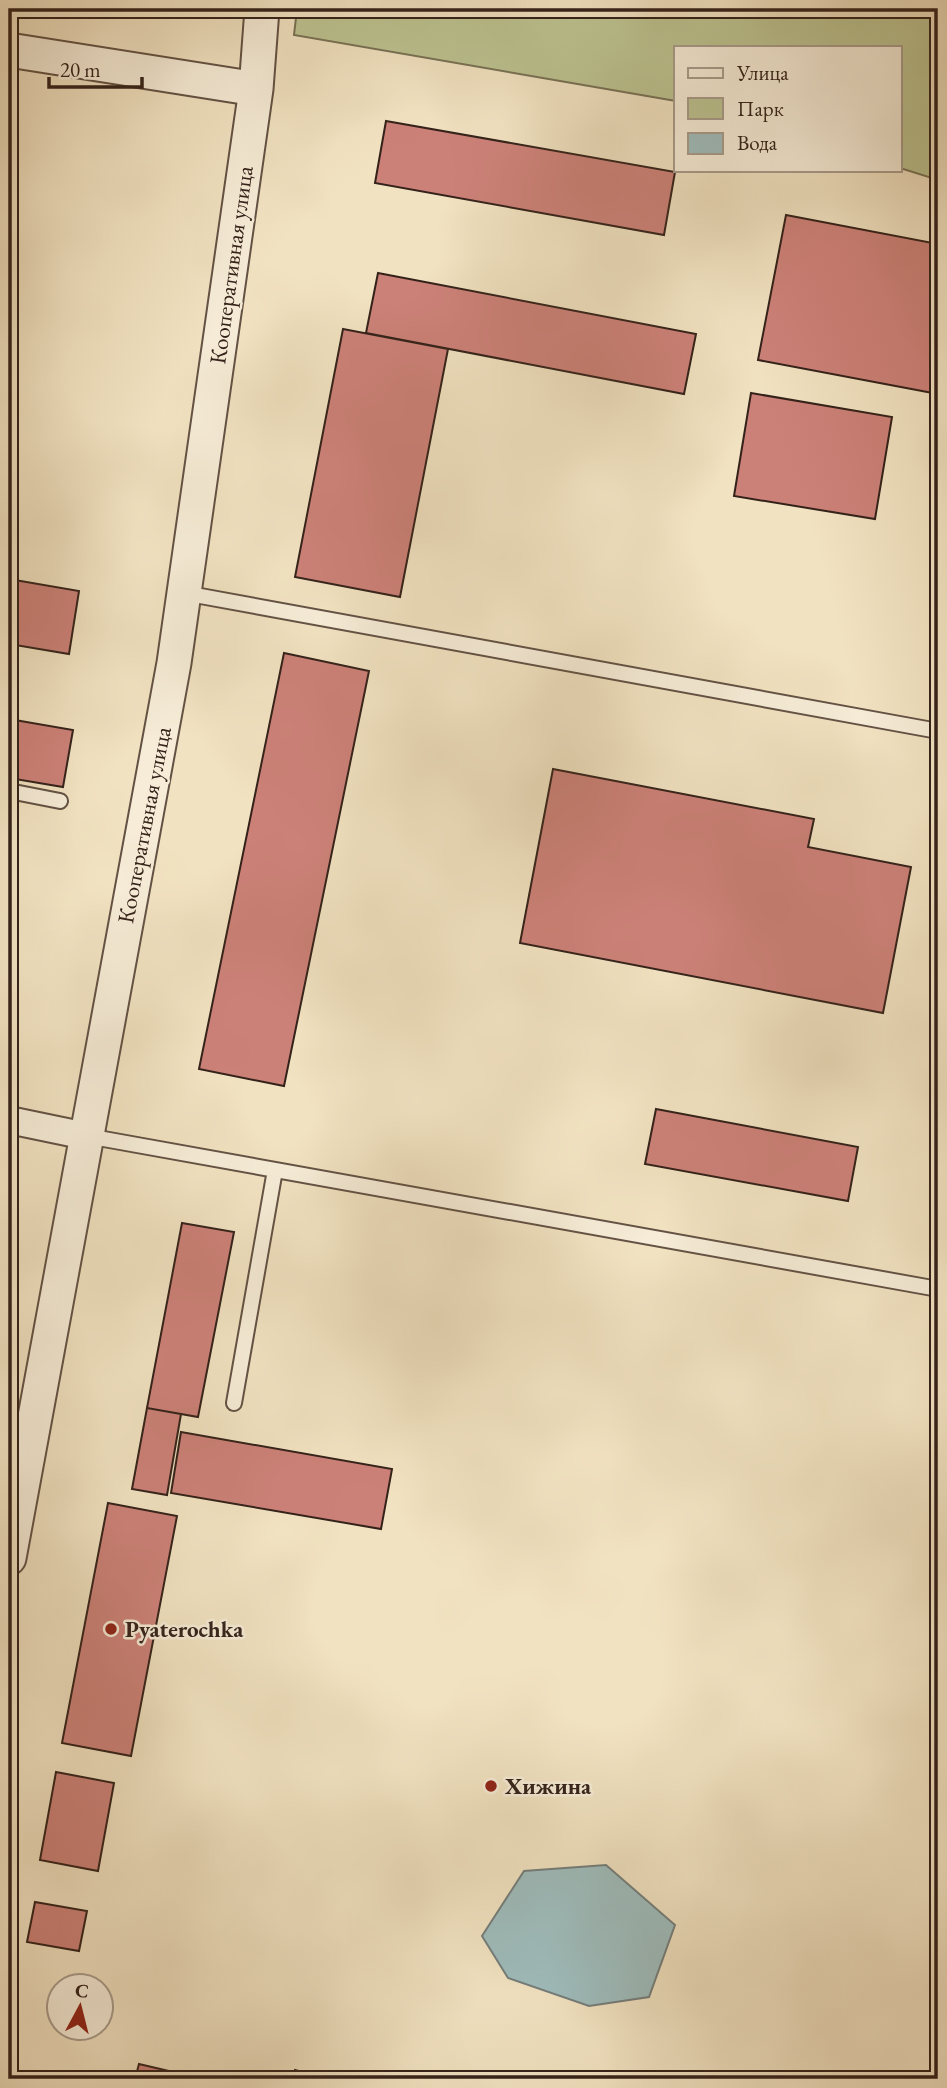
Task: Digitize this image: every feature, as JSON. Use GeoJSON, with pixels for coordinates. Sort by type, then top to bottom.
{"type":"FeatureCollection","features":[{"type":"Feature","properties":{"kind":"street","name":"Кооперативная улица"},"geometry":{"type":"LineString","coordinates":[[9,1558],[174,663],[256,89],[262,9]]}},
{"type":"Feature","properties":{"kind":"street"},"geometry":{"type":"LineString","coordinates":[[9,50],[256,89]]}},
{"type":"Feature","properties":{"kind":"street"},"geometry":{"type":"LineString","coordinates":[[9,1120],[86,1136]]}},
{"type":"Feature","properties":{"kind":"lane"},"geometry":{"type":"LineString","coordinates":[[184,593],[938,731]]}},
{"type":"Feature","properties":{"kind":"lane"},"geometry":{"type":"LineString","coordinates":[[9,791],[60,801]]}},
{"type":"Feature","properties":{"kind":"lane"},"geometry":{"type":"LineString","coordinates":[[86,1136],[938,1289]]}},
{"type":"Feature","properties":{"kind":"lane"},"geometry":{"type":"LineString","coordinates":[[233,1403],[275,1170]]}},
{"type":"Feature","properties":{"kind":"green space"},"geometry":{"type":"Polygon","coordinates":[[[297,9],[938,9],[938,180],[902,169],[902,46],[674,46],[674,101],[294,35],[297,9]]]}},
{"type":"Feature","properties":{"kind":"water"},"geometry":{"type":"Polygon","coordinates":[[[606,1865],[675,1925],[649,1997],[589,2006],[508,1978],[482,1936],[524,1871],[606,1865]]]}},
{"type":"Feature","properties":{"kind":"building"},"geometry":{"type":"Polygon","coordinates":[[[386,121],[675,172],[664,235],[375,183],[386,121]]]}},
{"type":"Feature","properties":{"kind":"building"},"geometry":{"type":"Polygon","coordinates":[[[786,215],[938,244],[938,394],[758,360],[786,215]]]}},
{"type":"Feature","properties":{"kind":"building"},"geometry":{"type":"Polygon","coordinates":[[[378,273],[696,334],[684,394],[366,333],[378,273]]]}},
{"type":"Feature","properties":{"kind":"building"},"geometry":{"type":"Polygon","coordinates":[[[343,329],[448,349],[400,597],[295,577],[343,329]]]}},
{"type":"Feature","properties":{"kind":"building"},"geometry":{"type":"Polygon","coordinates":[[[751,393],[892,417],[875,519],[734,496],[751,393]]]}},
{"type":"Feature","properties":{"kind":"building"},"geometry":{"type":"Polygon","coordinates":[[[9,579],[79,591],[69,654],[9,644],[9,579]]]}},
{"type":"Feature","properties":{"kind":"building"},"geometry":{"type":"Polygon","coordinates":[[[284,653],[369,671],[284,1086],[199,1069],[284,653]]]}},
{"type":"Feature","properties":{"kind":"building"},"geometry":{"type":"Polygon","coordinates":[[[9,719],[73,730],[63,787],[9,778],[9,719]]]}},
{"type":"Feature","properties":{"kind":"building"},"geometry":{"type":"Polygon","coordinates":[[[553,769],[814,819],[808,847],[911,867],[883,1013],[520,943],[553,769]]]}},
{"type":"Feature","properties":{"kind":"building"},"geometry":{"type":"Polygon","coordinates":[[[656,1109],[858,1147],[848,1201],[645,1164],[656,1109]]]}},
{"type":"Feature","properties":{"kind":"building"},"geometry":{"type":"Polygon","coordinates":[[[182,1223],[234,1232],[198,1417],[147,1408],[182,1223]]]}},
{"type":"Feature","properties":{"kind":"building"},"geometry":{"type":"Polygon","coordinates":[[[147,1408],[181,1414],[167,1495],[132,1489],[147,1408]]]}},
{"type":"Feature","properties":{"kind":"building"},"geometry":{"type":"Polygon","coordinates":[[[181,1432],[392,1469],[381,1529],[171,1493],[181,1432]]]}},
{"type":"Feature","properties":{"kind":"building"},"geometry":{"type":"Polygon","coordinates":[[[108,1503],[177,1516],[131,1756],[62,1743],[108,1503]]]}},
{"type":"Feature","properties":{"kind":"building"},"geometry":{"type":"Polygon","coordinates":[[[56,1772],[114,1783],[98,1871],[40,1860],[56,1772]]]}},
{"type":"Feature","properties":{"kind":"building"},"geometry":{"type":"Polygon","coordinates":[[[35,1902],[87,1911],[79,1951],[27,1942],[35,1902]]]}},
{"type":"Feature","properties":{"kind":"building"},"geometry":{"type":"Polygon","coordinates":[[[139,2064],[203,2079],[135,2079],[139,2064]]]}},
{"type":"Feature","properties":{"kind":"building"},"geometry":{"type":"Polygon","coordinates":[[[295,2070],[328,2079],[292,2079],[295,2070]]]}},
{"type":"Feature","properties":{"kind":"place","name":"Pyaterochka"},"geometry":{"type":"Point","coordinates":[111,1629]}},
{"type":"Feature","properties":{"kind":"place","name":"Хижина"},"geometry":{"type":"Point","coordinates":[491,1786]}}]}
